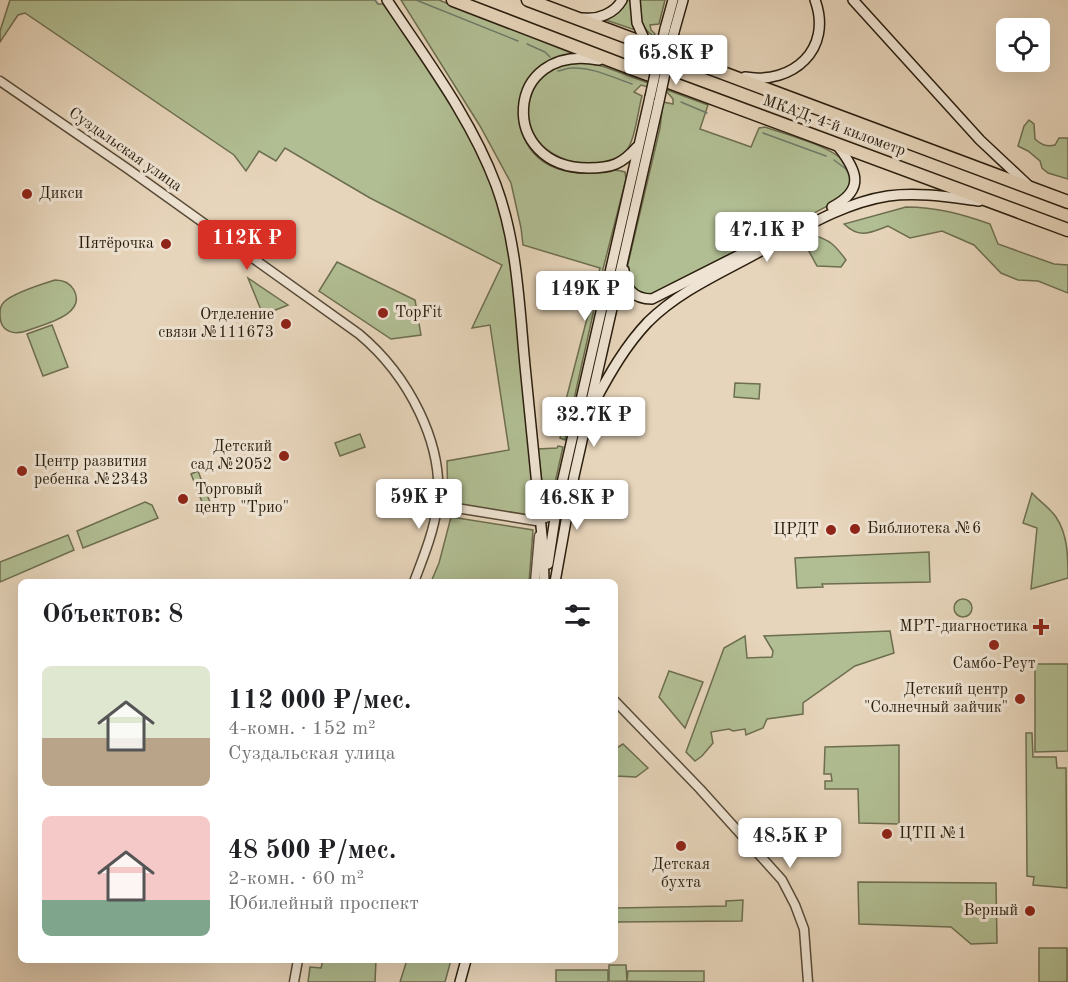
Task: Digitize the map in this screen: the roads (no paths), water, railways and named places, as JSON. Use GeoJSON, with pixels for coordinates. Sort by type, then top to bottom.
{"type":"FeatureCollection","features":[{"type":"Feature","properties":{"kind":"highway","name":"МКАД, 4-й километр"},"geometry":{"type":"LineString","coordinates":[[453,0],[1068,230]]}},
{"type":"Feature","properties":{"kind":"highway","name":"МКАД, 4-й километр"},"geometry":{"type":"LineString","coordinates":[[528,0],[1068,202]]}},
{"type":"Feature","properties":{"kind":"main road"},"geometry":{"type":"LineString","coordinates":[[387,0],[466,122],[484,156],[504,209],[514,255],[520,307],[541,520],[544,579]]}},
{"type":"Feature","properties":{"kind":"main road"},"geometry":{"type":"LineString","coordinates":[[572,17],[589,19],[609,13],[622,0]]}},
{"type":"Feature","properties":{"kind":"main road"},"geometry":{"type":"LineString","coordinates":[[635,0],[637,23],[647,45]]}},
{"type":"Feature","properties":{"kind":"main road"},"geometry":{"type":"LineString","coordinates":[[556,579],[574,476],[623,260],[654,99],[670,31],[673,0]]}},
{"type":"Feature","properties":{"kind":"main road"},"geometry":{"type":"LineString","coordinates":[[729,75],[767,78],[791,71],[802,63],[810,55],[819,33],[820,21],[815,0]]}},
{"type":"Feature","properties":{"kind":"main road"},"geometry":{"type":"LineString","coordinates":[[853,0],[980,140],[1031,188]]}},
{"type":"Feature","properties":{"kind":"main road"},"geometry":{"type":"LineString","coordinates":[[670,31],[683,2]]}},
{"type":"Feature","properties":{"kind":"main road"},"geometry":{"type":"LineString","coordinates":[[620,64],[567,58],[546,67],[529,87],[523,110],[524,120],[527,131],[539,151],[547,158],[569,166],[596,168],[619,164],[639,146]]}},
{"type":"Feature","properties":{"kind":"main road"},"geometry":{"type":"LineString","coordinates":[[545,579],[557,505],[639,146],[654,99]]}},
{"type":"Feature","properties":{"kind":"main road"},"geometry":{"type":"LineString","coordinates":[[623,260],[624,280],[629,290],[635,296],[652,299],[841,202],[853,188],[856,175],[850,161],[837,145]]}},
{"type":"Feature","properties":{"kind":"main road"},"geometry":{"type":"LineString","coordinates":[[588,414],[624,352],[650,321],[690,289],[795,233],[844,208],[886,196],[924,194],[991,202]]}},
{"type":"Feature","properties":{"kind":"main road"},"geometry":{"type":"LineString","coordinates":[[460,982],[465,963]]}},
{"type":"Feature","properties":{"kind":"street","name":"Суздальская улица"},"geometry":{"type":"LineString","coordinates":[[0,81],[128,169],[373,346],[387,360],[406,387],[425,427],[436,461],[438,505],[428,546],[415,579]]}},
{"type":"Feature","properties":{"kind":"street"},"geometry":{"type":"LineString","coordinates":[[438,505],[528,520],[541,520],[549,517],[557,505]]}},
{"type":"Feature","properties":{"kind":"street"},"geometry":{"type":"LineString","coordinates":[[535,579],[541,520]]}},
{"type":"Feature","properties":{"kind":"street"},"geometry":{"type":"LineString","coordinates":[[618,704],[700,789],[782,880],[804,929],[808,982]]}},
{"type":"Feature","properties":{"kind":"street"},"geometry":{"type":"LineString","coordinates":[[294,982],[297,963]]}},
{"type":"Feature","properties":{"kind":"waterway"},"geometry":{"type":"LineString","coordinates":[[375,0],[378,4]]}},
{"type":"Feature","properties":{"kind":"waterway"},"geometry":{"type":"LineString","coordinates":[[416,0],[518,41]]}},
{"type":"Feature","properties":{"kind":"waterway"},"geometry":{"type":"LineString","coordinates":[[527,44],[545,52],[550,57]]}},
{"type":"Feature","properties":{"kind":"waterway"},"geometry":{"type":"LineString","coordinates":[[558,71],[571,68],[587,69],[632,84]]}},
{"type":"Feature","properties":{"kind":"waterway"},"geometry":{"type":"LineString","coordinates":[[681,102],[707,113]]}},
{"type":"Feature","properties":{"kind":"waterway"},"geometry":{"type":"LineString","coordinates":[[763,133],[826,156]]}},
{"type":"Feature","properties":{"kind":"waterway"},"geometry":{"type":"LineString","coordinates":[[834,160],[849,174]]}},
{"type":"Feature","properties":{"kind":"place","name":"Дикси"},"geometry":{"type":"Point","coordinates":[27,194]}},
{"type":"Feature","properties":{"kind":"place","name":"Пятёрочка"},"geometry":{"type":"Point","coordinates":[166,244]}},
{"type":"Feature","properties":{"kind":"place","name":"TopFit"},"geometry":{"type":"Point","coordinates":[383,313]}},
{"type":"Feature","properties":{"kind":"place","name":"Отделение связи №111673"},"geometry":{"type":"Point","coordinates":[286,324]}},
{"type":"Feature","properties":{"kind":"place","name":"Детский сад №2052"},"geometry":{"type":"Point","coordinates":[284,456]}},
{"type":"Feature","properties":{"kind":"place","name":"Центр развития ребенка №2343"},"geometry":{"type":"Point","coordinates":[22,471]}},
{"type":"Feature","properties":{"kind":"place","name":"Торговый центр \"Трио\""},"geometry":{"type":"Point","coordinates":[183,499]}},
{"type":"Feature","properties":{"kind":"place","name":"Библиотека №6"},"geometry":{"type":"Point","coordinates":[855,529]}},
{"type":"Feature","properties":{"kind":"place","name":"ЦРДТ"},"geometry":{"type":"Point","coordinates":[831,530]}},
{"type":"Feature","properties":{"kind":"place","name":"МРТ-диагностика"},"geometry":{"type":"Point","coordinates":[1041,627]}},
{"type":"Feature","properties":{"kind":"place","name":"Самбо-Реут"},"geometry":{"type":"Point","coordinates":[994,645]}},
{"type":"Feature","properties":{"kind":"place","name":"Детский центр \"Солнечный зайчик\""},"geometry":{"type":"Point","coordinates":[1020,699]}},
{"type":"Feature","properties":{"kind":"place","name":"ЦТП №1"},"geometry":{"type":"Point","coordinates":[887,834]}},
{"type":"Feature","properties":{"kind":"place","name":"Детская бухта"},"geometry":{"type":"Point","coordinates":[681,846]}},
{"type":"Feature","properties":{"kind":"place","name":"Верный"},"geometry":{"type":"Point","coordinates":[1030,911]}}]}
